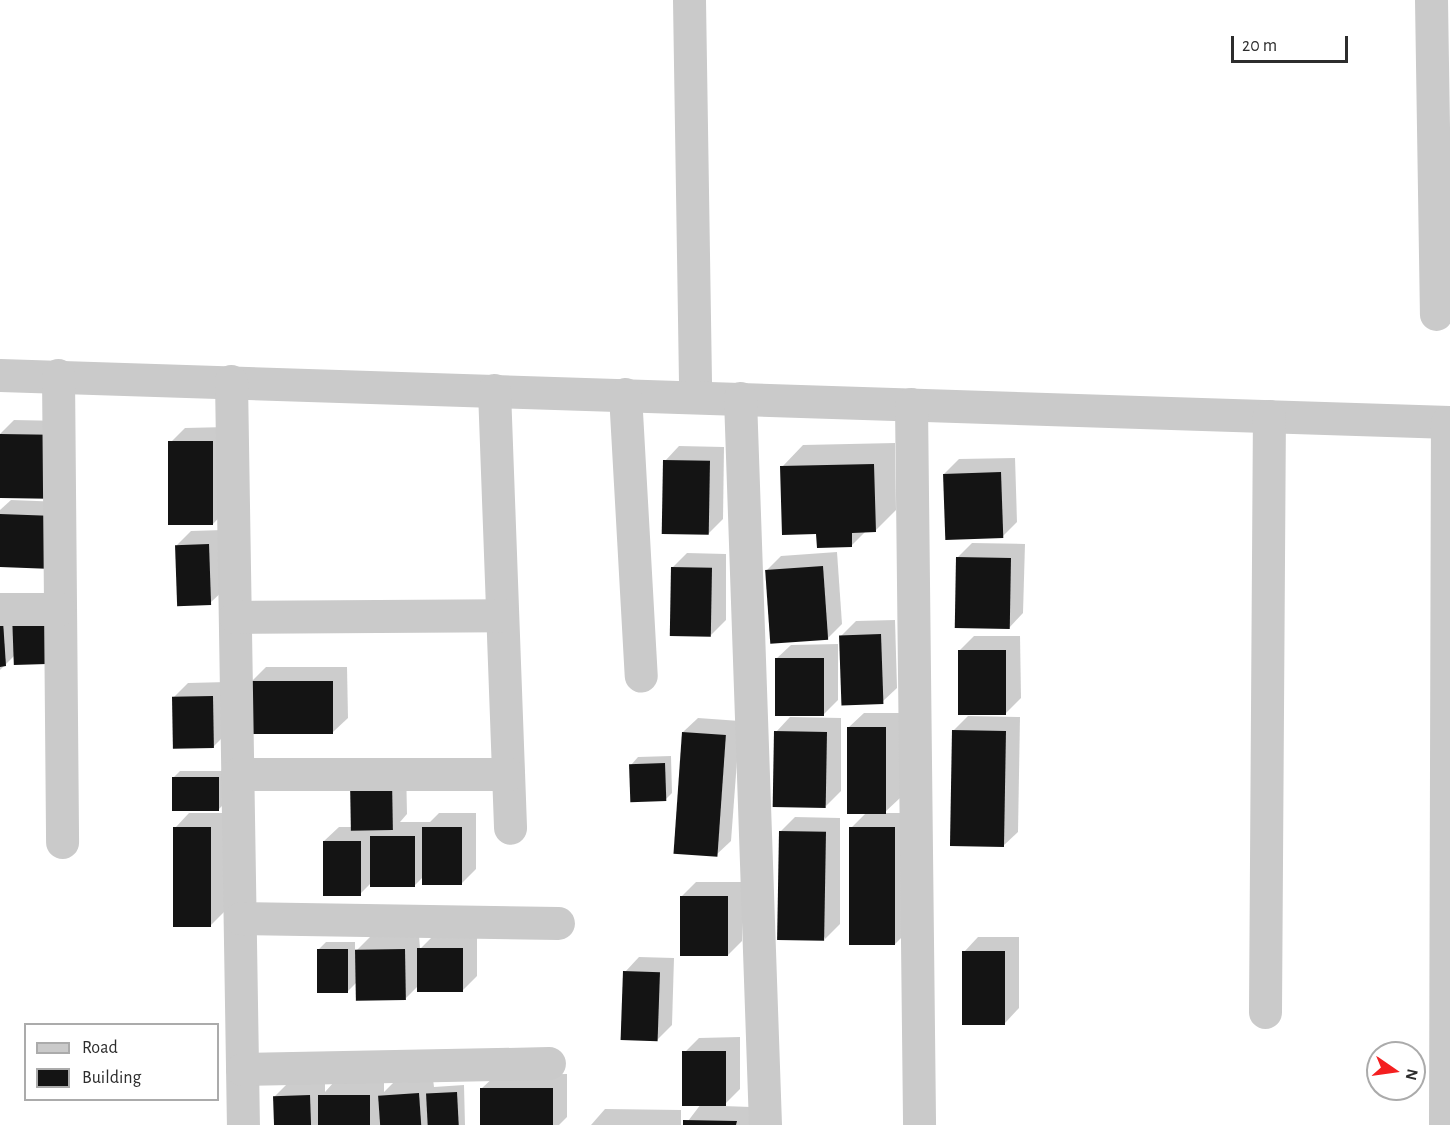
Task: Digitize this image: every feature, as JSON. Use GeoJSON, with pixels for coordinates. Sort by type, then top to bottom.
{"type":"FeatureCollection","features":[{"type":"Feature","properties":{"kind":"street"},"geometry":{"type":"LineString","coordinates":[[689,0],[695,396]]}},
{"type":"Feature","properties":{"kind":"street"},"geometry":{"type":"LineString","coordinates":[[1431,0],[1441,83],[1436,314]]}},
{"type":"Feature","properties":{"kind":"street"},"geometry":{"type":"LineString","coordinates":[[0,375],[58,375],[1448,422],[1445,1125]]}},
{"type":"Feature","properties":{"kind":"street"},"geometry":{"type":"LineString","coordinates":[[58,375],[62,842]]}},
{"type":"Feature","properties":{"kind":"street"},"geometry":{"type":"LineString","coordinates":[[231,381],[243,1125]]}},
{"type":"Feature","properties":{"kind":"street"},"geometry":{"type":"LineString","coordinates":[[494,390],[510,828]]}},
{"type":"Feature","properties":{"kind":"street"},"geometry":{"type":"LineString","coordinates":[[625,394],[641,676]]}},
{"type":"Feature","properties":{"kind":"street"},"geometry":{"type":"LineString","coordinates":[[740,398],[765,1125]]}},
{"type":"Feature","properties":{"kind":"street"},"geometry":{"type":"LineString","coordinates":[[911,404],[919,1125]]}},
{"type":"Feature","properties":{"kind":"street"},"geometry":{"type":"LineString","coordinates":[[1265,1012],[1269,416]]}},
{"type":"Feature","properties":{"kind":"street"},"geometry":{"type":"LineString","coordinates":[[0,609],[59,609]]}},
{"type":"Feature","properties":{"kind":"street"},"geometry":{"type":"LineString","coordinates":[[234,617],[502,615]]}},
{"type":"Feature","properties":{"kind":"street"},"geometry":{"type":"LineString","coordinates":[[237,774],[508,774]]}},
{"type":"Feature","properties":{"kind":"street"},"geometry":{"type":"LineString","coordinates":[[240,918],[558,923]]}},
{"type":"Feature","properties":{"kind":"street"},"geometry":{"type":"LineString","coordinates":[[242,1069],[549,1063]]}},
{"type":"Feature","properties":{"kind":"building"},"geometry":{"type":"Polygon","coordinates":[[[0,434],[50,435],[49,499],[0,498],[0,434]]]}},
{"type":"Feature","properties":{"kind":"building"},"geometry":{"type":"Polygon","coordinates":[[[168,441],[213,441],[213,525],[168,525],[168,441]]]}},
{"type":"Feature","properties":{"kind":"building"},"geometry":{"type":"Polygon","coordinates":[[[663,460],[710,461],[709,535],[662,534],[663,460]]]}},
{"type":"Feature","properties":{"kind":"building"},"geometry":{"type":"Polygon","coordinates":[[[874,464],[876,532],[852,533],[852,547],[817,548],[816,534],[782,535],[780,466],[874,464]]]}},
{"type":"Feature","properties":{"kind":"building"},"geometry":{"type":"Polygon","coordinates":[[[1001,472],[1003,538],[945,540],[943,474],[1001,472]]]}},
{"type":"Feature","properties":{"kind":"building"},"geometry":{"type":"Polygon","coordinates":[[[0,514],[48,516],[46,569],[0,567],[0,514]]]}},
{"type":"Feature","properties":{"kind":"building"},"geometry":{"type":"Polygon","coordinates":[[[209,544],[211,605],[177,606],[175,545],[209,544]]]}},
{"type":"Feature","properties":{"kind":"building"},"geometry":{"type":"Polygon","coordinates":[[[956,557],[1011,558],[1010,629],[955,628],[956,557]]]}},
{"type":"Feature","properties":{"kind":"building"},"geometry":{"type":"Polygon","coordinates":[[[823,566],[828,640],[770,644],[765,570],[823,566]]]}},
{"type":"Feature","properties":{"kind":"building"},"geometry":{"type":"Polygon","coordinates":[[[671,567],[712,568],[711,637],[670,636],[671,567]]]}},
{"type":"Feature","properties":{"kind":"building"},"geometry":{"type":"Polygon","coordinates":[[[45,612],[47,664],[14,665],[12,613],[45,612]]]}},
{"type":"Feature","properties":{"kind":"building"},"geometry":{"type":"Polygon","coordinates":[[[0,621],[3,621],[6,666],[0,667],[0,621]]]}},
{"type":"Feature","properties":{"kind":"building"},"geometry":{"type":"Polygon","coordinates":[[[881,634],[883,704],[841,705],[839,635],[881,634]]]}},
{"type":"Feature","properties":{"kind":"building"},"geometry":{"type":"Polygon","coordinates":[[[958,650],[1006,650],[1006,715],[958,715],[958,650]]]}},
{"type":"Feature","properties":{"kind":"building"},"geometry":{"type":"Polygon","coordinates":[[[775,658],[824,658],[824,716],[775,716],[775,658]]]}},
{"type":"Feature","properties":{"kind":"building"},"geometry":{"type":"Polygon","coordinates":[[[250,681],[333,681],[333,734],[250,734],[250,681]]]}},
{"type":"Feature","properties":{"kind":"building"},"geometry":{"type":"Polygon","coordinates":[[[213,696],[214,748],[173,749],[172,697],[213,696]]]}},
{"type":"Feature","properties":{"kind":"building"},"geometry":{"type":"Polygon","coordinates":[[[847,727],[886,727],[886,814],[847,814],[847,727]]]}},
{"type":"Feature","properties":{"kind":"building"},"geometry":{"type":"Polygon","coordinates":[[[952,730],[1006,731],[1004,847],[950,846],[952,730]]]}},
{"type":"Feature","properties":{"kind":"building"},"geometry":{"type":"Polygon","coordinates":[[[774,731],[827,732],[826,808],[773,807],[774,731]]]}},
{"type":"Feature","properties":{"kind":"building"},"geometry":{"type":"Polygon","coordinates":[[[682,732],[726,735],[717,857],[673,854],[682,732]]]}},
{"type":"Feature","properties":{"kind":"building"},"geometry":{"type":"Polygon","coordinates":[[[665,763],[666,801],[630,802],[629,764],[665,763]]]}},
{"type":"Feature","properties":{"kind":"building"},"geometry":{"type":"Polygon","coordinates":[[[172,777],[219,777],[219,811],[172,811],[172,777]]]}},
{"type":"Feature","properties":{"kind":"building"},"geometry":{"type":"Polygon","coordinates":[[[392,779],[393,830],[351,831],[350,780],[392,779]]]}},
{"type":"Feature","properties":{"kind":"building"},"geometry":{"type":"Polygon","coordinates":[[[173,827],[211,827],[211,927],[173,927],[173,827]]]}},
{"type":"Feature","properties":{"kind":"building"},"geometry":{"type":"Polygon","coordinates":[[[422,827],[462,827],[462,885],[422,885],[422,827]]]}},
{"type":"Feature","properties":{"kind":"building"},"geometry":{"type":"Polygon","coordinates":[[[849,827],[895,827],[895,945],[849,945],[849,827]]]}},
{"type":"Feature","properties":{"kind":"building"},"geometry":{"type":"Polygon","coordinates":[[[779,831],[826,832],[824,941],[777,940],[779,831]]]}},
{"type":"Feature","properties":{"kind":"building"},"geometry":{"type":"Polygon","coordinates":[[[370,836],[415,836],[415,887],[370,887],[370,836]]]}},
{"type":"Feature","properties":{"kind":"building"},"geometry":{"type":"Polygon","coordinates":[[[323,841],[361,841],[361,896],[323,896],[323,841]]]}},
{"type":"Feature","properties":{"kind":"building"},"geometry":{"type":"Polygon","coordinates":[[[680,896],[728,896],[728,956],[680,956],[680,896]]]}},
{"type":"Feature","properties":{"kind":"building"},"geometry":{"type":"Polygon","coordinates":[[[417,948],[463,948],[463,992],[417,992],[417,948]]]}},
{"type":"Feature","properties":{"kind":"building"},"geometry":{"type":"Polygon","coordinates":[[[317,949],[348,949],[348,993],[317,993],[317,949]]]}},
{"type":"Feature","properties":{"kind":"building"},"geometry":{"type":"Polygon","coordinates":[[[405,949],[406,1000],[356,1001],[355,950],[405,949]]]}},
{"type":"Feature","properties":{"kind":"building"},"geometry":{"type":"Polygon","coordinates":[[[962,951],[1005,951],[1005,1025],[962,1025],[962,951]]]}},
{"type":"Feature","properties":{"kind":"building"},"geometry":{"type":"Polygon","coordinates":[[[623,971],[660,972],[658,1041],[621,1040],[623,971]]]}},
{"type":"Feature","properties":{"kind":"building"},"geometry":{"type":"Polygon","coordinates":[[[682,1051],[726,1051],[726,1106],[682,1106],[682,1051]]]}},
{"type":"Feature","properties":{"kind":"building"},"geometry":{"type":"Polygon","coordinates":[[[480,1088],[553,1088],[553,1125],[480,1125],[480,1088]]]}},
{"type":"Feature","properties":{"kind":"building"},"geometry":{"type":"Polygon","coordinates":[[[457,1092],[459,1125],[428,1125],[426,1094],[457,1092]]]}},
{"type":"Feature","properties":{"kind":"building"},"geometry":{"type":"Polygon","coordinates":[[[419,1093],[421,1125],[380,1125],[378,1096],[419,1093]]]}},
{"type":"Feature","properties":{"kind":"building"},"geometry":{"type":"Polygon","coordinates":[[[310,1095],[311,1125],[274,1125],[273,1096],[310,1095]]]}},
{"type":"Feature","properties":{"kind":"building"},"geometry":{"type":"Polygon","coordinates":[[[318,1095],[370,1095],[370,1125],[318,1125],[318,1095]]]}},
{"type":"Feature","properties":{"kind":"building"},"geometry":{"type":"Polygon","coordinates":[[[683,1120],[737,1121],[736,1125],[683,1125],[683,1120]]]}}]}
